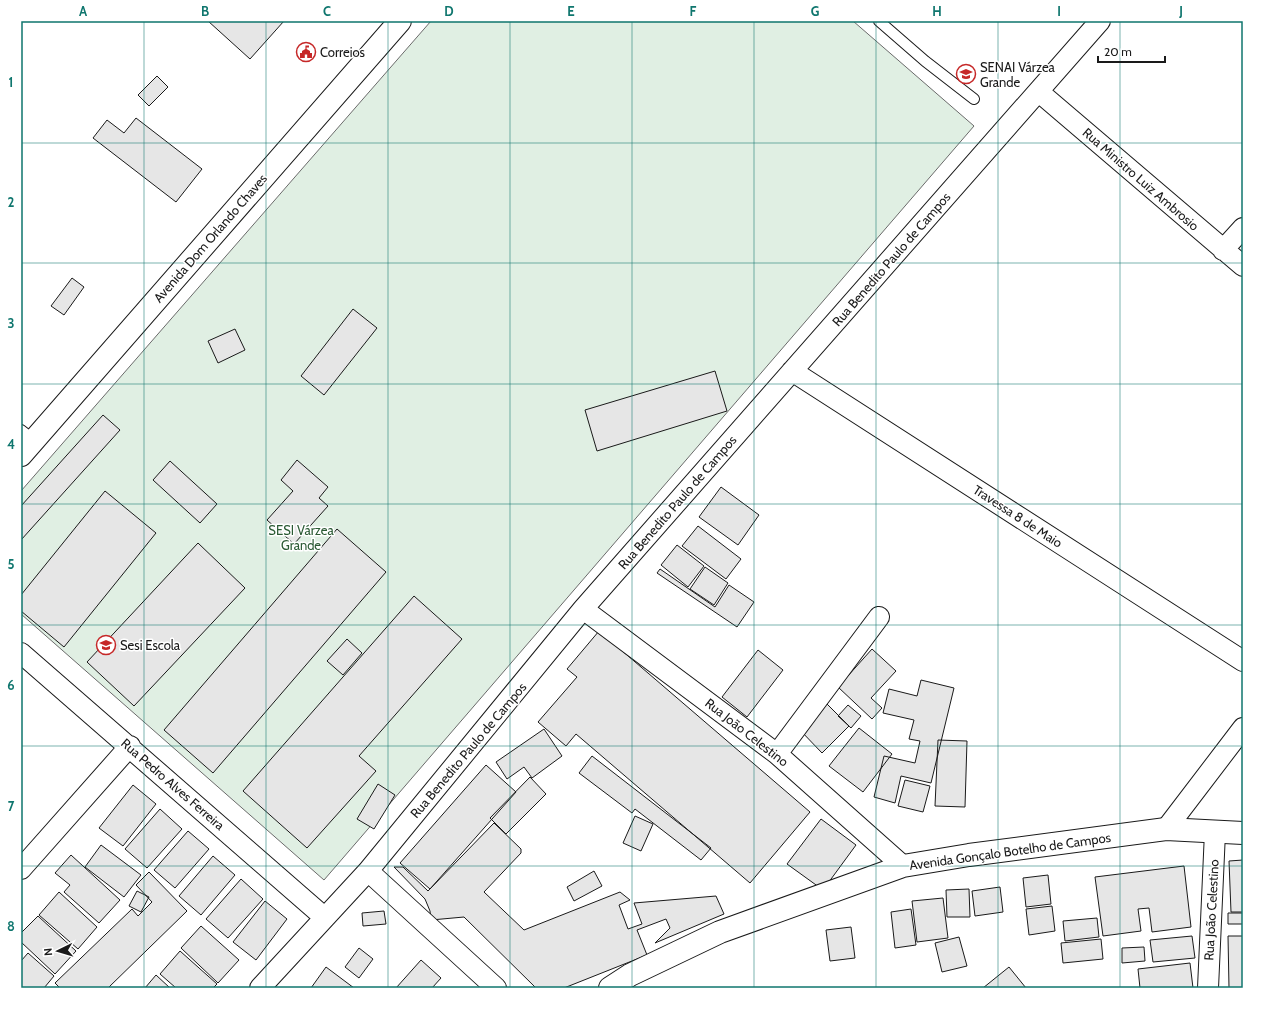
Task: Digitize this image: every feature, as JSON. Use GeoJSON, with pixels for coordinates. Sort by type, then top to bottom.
{"type":"FeatureCollection","features":[{"type":"Feature","properties":{"kind":"street","name":"Avenida Dom Orlando Chaves"},"geometry":{"type":"LineString","coordinates":[[25,442],[400,21]]}},
{"type":"Feature","properties":{"kind":"street","name":"Rua Benedito Paulo de Campos"},"geometry":{"type":"LineString","coordinates":[[260,988],[368,871],[583,610],[1100,21]]}},
{"type":"Feature","properties":{"kind":"street","name":"Rua Ministro Luiz Ambrosio"},"geometry":{"type":"LineString","coordinates":[[1038,92],[1243,266]]}},
{"type":"Feature","properties":{"kind":"street"},"geometry":{"type":"LineString","coordinates":[[1223,250],[1243,228]]}},
{"type":"Feature","properties":{"kind":"street","name":"Travessa 8 de Maio"},"geometry":{"type":"LineString","coordinates":[[792,371],[1243,661]]}},
{"type":"Feature","properties":{"kind":"street","name":"Rua João Celestino"},"geometry":{"type":"LineString","coordinates":[[583,610],[777,754],[903,866]]}},
{"type":"Feature","properties":{"kind":"street"},"geometry":{"type":"LineString","coordinates":[[777,754],[879,617]]}},
{"type":"Feature","properties":{"kind":"street","name":"Rua Pedro Alves Ferreira"},"geometry":{"type":"LineString","coordinates":[[21,653],[130,746],[324,917]]}},
{"type":"Feature","properties":{"kind":"street"},"geometry":{"type":"LineString","coordinates":[[1166,830],[1243,728]]}},
{"type":"Feature","properties":{"kind":"street"},"geometry":{"type":"LineString","coordinates":[[21,869],[130,746]]}},
{"type":"Feature","properties":{"kind":"street","name":"Avenida Gonçalo Botelho de Campos"},"geometry":{"type":"LineString","coordinates":[[610,988],[630,975],[720,932],[903,866],[969,855],[1166,830],[1243,834]]}},
{"type":"Feature","properties":{"kind":"street","name":"Rua João Celestino"},"geometry":{"type":"LineString","coordinates":[[1208,988],[1215,832]]}},
{"type":"Feature","properties":{"kind":"street"},"geometry":{"type":"LineString","coordinates":[[368,871],[496,988]]}},
{"type":"Feature","properties":{"kind":"lane"},"geometry":{"type":"LineString","coordinates":[[879,21],[925,61],[974,99]]}},
{"type":"Feature","properties":{"kind":"green space","name":"SESI Várzea Grande"},"geometry":{"type":"Polygon","coordinates":[[[431,21],[853,21],[974,126],[324,880],[21,614],[21,491],[431,21]]]}},
{"type":"Feature","properties":{"kind":"building"},"geometry":{"type":"Polygon","coordinates":[[[208,21],[284,21],[250,59],[208,21]]]}},
{"type":"Feature","properties":{"kind":"building"},"geometry":{"type":"Polygon","coordinates":[[[157,76],[168,87],[149,106],[138,95],[157,76]]]}},
{"type":"Feature","properties":{"kind":"building"},"geometry":{"type":"Polygon","coordinates":[[[136,118],[202,169],[176,202],[93,138],[107,120],[124,133],[136,118]]]}},
{"type":"Feature","properties":{"kind":"building"},"geometry":{"type":"Polygon","coordinates":[[[72,278],[84,287],[64,315],[51,306],[72,278]]]}},
{"type":"Feature","properties":{"kind":"building"},"geometry":{"type":"Polygon","coordinates":[[[353,309],[377,328],[324,395],[301,376],[353,309]]]}},
{"type":"Feature","properties":{"kind":"building"},"geometry":{"type":"Polygon","coordinates":[[[235,329],[245,350],[218,363],[208,341],[235,329]]]}},
{"type":"Feature","properties":{"kind":"building"},"geometry":{"type":"Polygon","coordinates":[[[715,371],[727,411],[597,451],[585,410],[715,371]]]}},
{"type":"Feature","properties":{"kind":"building"},"geometry":{"type":"Polygon","coordinates":[[[103,415],[120,430],[21,540],[21,506],[103,415]]]}},
{"type":"Feature","properties":{"kind":"building"},"geometry":{"type":"Polygon","coordinates":[[[297,460],[328,487],[319,498],[328,506],[294,544],[267,520],[293,491],[281,480],[297,460]]]}},
{"type":"Feature","properties":{"kind":"building"},"geometry":{"type":"Polygon","coordinates":[[[170,461],[217,504],[200,523],[153,480],[170,461]]]}},
{"type":"Feature","properties":{"kind":"building"},"geometry":{"type":"Polygon","coordinates":[[[721,487],[759,515],[738,545],[699,517],[721,487]]]}},
{"type":"Feature","properties":{"kind":"building"},"geometry":{"type":"Polygon","coordinates":[[[105,491],[156,533],[64,647],[21,611],[21,595],[105,491]]]}},
{"type":"Feature","properties":{"kind":"building"},"geometry":{"type":"Polygon","coordinates":[[[698,526],[741,559],[726,579],[682,546],[698,526]]]}},
{"type":"Feature","properties":{"kind":"building"},"geometry":{"type":"Polygon","coordinates":[[[337,529],[386,572],[213,773],[164,730],[337,529]]]}},
{"type":"Feature","properties":{"kind":"building"},"geometry":{"type":"Polygon","coordinates":[[[198,543],[245,588],[134,706],[87,662],[198,543]]]}},
{"type":"Feature","properties":{"kind":"building"},"geometry":{"type":"Polygon","coordinates":[[[677,545],[704,566],[688,587],[661,565],[677,545]]]}},
{"type":"Feature","properties":{"kind":"building"},"geometry":{"type":"Polygon","coordinates":[[[705,567],[728,583],[714,605],[690,589],[705,567]]]}},
{"type":"Feature","properties":{"kind":"building"},"geometry":{"type":"Polygon","coordinates":[[[660,569],[715,607],[729,585],[754,602],[737,627],[657,573],[660,569]]]}},
{"type":"Feature","properties":{"kind":"building"},"geometry":{"type":"Polygon","coordinates":[[[414,596],[462,639],[359,756],[376,771],[307,848],[243,791],[414,596]]]}},
{"type":"Feature","properties":{"kind":"building"},"geometry":{"type":"Polygon","coordinates":[[[599,631],[810,812],[750,883],[576,734],[566,746],[538,722],[577,677],[567,669],[599,631]]]}},
{"type":"Feature","properties":{"kind":"building"},"geometry":{"type":"Polygon","coordinates":[[[347,639],[362,653],[343,675],[327,661],[347,639]]]}},
{"type":"Feature","properties":{"kind":"building"},"geometry":{"type":"Polygon","coordinates":[[[872,649],[896,671],[871,698],[882,708],[872,719],[838,687],[872,649]]]}},
{"type":"Feature","properties":{"kind":"building"},"geometry":{"type":"Polygon","coordinates":[[[758,650],[783,670],[747,717],[722,697],[758,650]]]}},
{"type":"Feature","properties":{"kind":"building"},"geometry":{"type":"Polygon","coordinates":[[[921,680],[954,688],[931,783],[901,776],[895,803],[874,797],[884,756],[915,763],[920,741],[909,739],[914,720],[883,713],[889,689],[917,696],[921,680]]]}},
{"type":"Feature","properties":{"kind":"building"},"geometry":{"type":"Polygon","coordinates":[[[825,702],[849,726],[822,753],[799,729],[825,702]]]}},
{"type":"Feature","properties":{"kind":"building"},"geometry":{"type":"Polygon","coordinates":[[[848,705],[861,716],[851,728],[838,716],[848,705]]]}},
{"type":"Feature","properties":{"kind":"building"},"geometry":{"type":"Polygon","coordinates":[[[859,728],[892,754],[863,792],[829,766],[859,728]]]}},
{"type":"Feature","properties":{"kind":"building"},"geometry":{"type":"Polygon","coordinates":[[[544,729],[562,756],[532,778],[524,767],[507,779],[496,762],[544,729]]]}},
{"type":"Feature","properties":{"kind":"building"},"geometry":{"type":"Polygon","coordinates":[[[938,740],[967,741],[965,807],[935,806],[938,740]]]}},
{"type":"Feature","properties":{"kind":"building"},"geometry":{"type":"Polygon","coordinates":[[[592,756],[711,848],[701,860],[635,809],[632,813],[579,773],[592,756]]]}},
{"type":"Feature","properties":{"kind":"building"},"geometry":{"type":"Polygon","coordinates":[[[486,765],[516,792],[430,889],[400,863],[486,765]]]}},
{"type":"Feature","properties":{"kind":"building"},"geometry":{"type":"Polygon","coordinates":[[[530,777],[546,794],[506,834],[490,818],[530,777]]]}},
{"type":"Feature","properties":{"kind":"building"},"geometry":{"type":"Polygon","coordinates":[[[905,780],[930,786],[923,812],[898,806],[905,780]]]}},
{"type":"Feature","properties":{"kind":"building"},"geometry":{"type":"Polygon","coordinates":[[[378,784],[395,795],[374,829],[357,819],[378,784]]]}},
{"type":"Feature","properties":{"kind":"building"},"geometry":{"type":"Polygon","coordinates":[[[133,785],[156,804],[123,846],[99,828],[133,785]]]}},
{"type":"Feature","properties":{"kind":"building"},"geometry":{"type":"Polygon","coordinates":[[[160,809],[182,829],[147,868],[125,849],[160,809]]]}},
{"type":"Feature","properties":{"kind":"building"},"geometry":{"type":"Polygon","coordinates":[[[635,816],[653,824],[641,851],[623,843],[635,816]]]}},
{"type":"Feature","properties":{"kind":"building"},"geometry":{"type":"Polygon","coordinates":[[[821,819],[856,845],[823,890],[787,864],[821,819]]]}},
{"type":"Feature","properties":{"kind":"building"},"geometry":{"type":"Polygon","coordinates":[[[494,823],[521,849],[521,853],[484,892],[524,930],[620,892],[630,900],[619,905],[628,929],[642,924],[634,903],[716,896],[724,914],[655,943],[670,928],[666,919],[637,930],[647,955],[564,988],[536,988],[464,917],[431,920],[430,911],[425,899],[394,867],[403,867],[428,891],[494,823]]]}},
{"type":"Feature","properties":{"kind":"building"},"geometry":{"type":"Polygon","coordinates":[[[188,831],[209,849],[175,888],[154,870],[188,831]]]}},
{"type":"Feature","properties":{"kind":"building"},"geometry":{"type":"Polygon","coordinates":[[[101,845],[141,875],[124,897],[85,867],[101,845]]]}},
{"type":"Feature","properties":{"kind":"building"},"geometry":{"type":"Polygon","coordinates":[[[71,855],[120,900],[99,923],[64,892],[70,885],[55,873],[71,855]]]}},
{"type":"Feature","properties":{"kind":"building"},"geometry":{"type":"Polygon","coordinates":[[[213,856],[235,875],[201,915],[179,896],[213,856]]]}},
{"type":"Feature","properties":{"kind":"building"},"geometry":{"type":"Polygon","coordinates":[[[1243,860],[1243,912],[1231,912],[1229,861],[1243,860]]]}},
{"type":"Feature","properties":{"kind":"building"},"geometry":{"type":"Polygon","coordinates":[[[1184,866],[1191,927],[1152,932],[1149,908],[1138,909],[1141,931],[1103,936],[1095,877],[1184,866]]]}},
{"type":"Feature","properties":{"kind":"building"},"geometry":{"type":"Polygon","coordinates":[[[594,871],[602,886],[574,901],[567,887],[594,871]]]}},
{"type":"Feature","properties":{"kind":"building"},"geometry":{"type":"Polygon","coordinates":[[[149,872],[187,911],[108,988],[60,988],[55,983],[132,909],[138,916],[152,902],[136,885],[149,872]]]}},
{"type":"Feature","properties":{"kind":"building"},"geometry":{"type":"Polygon","coordinates":[[[1048,875],[1051,904],[1026,907],[1023,878],[1048,875]]]}},
{"type":"Feature","properties":{"kind":"building"},"geometry":{"type":"Polygon","coordinates":[[[241,879],[263,899],[228,938],[206,919],[241,879]]]}},
{"type":"Feature","properties":{"kind":"building"},"geometry":{"type":"Polygon","coordinates":[[[1000,887],[1003,912],[975,916],[972,891],[1000,887]]]}},
{"type":"Feature","properties":{"kind":"building"},"geometry":{"type":"Polygon","coordinates":[[[969,889],[970,917],[947,917],[946,890],[969,889]]]}},
{"type":"Feature","properties":{"kind":"building"},"geometry":{"type":"Polygon","coordinates":[[[137,891],[149,897],[141,912],[129,906],[137,891]]]}},
{"type":"Feature","properties":{"kind":"building"},"geometry":{"type":"Polygon","coordinates":[[[59,892],[97,927],[78,949],[39,915],[59,892]]]}},
{"type":"Feature","properties":{"kind":"building"},"geometry":{"type":"Polygon","coordinates":[[[943,898],[948,938],[917,942],[912,901],[943,898]]]}},
{"type":"Feature","properties":{"kind":"building"},"geometry":{"type":"Polygon","coordinates":[[[265,901],[287,919],[256,960],[233,942],[265,901]]]}},
{"type":"Feature","properties":{"kind":"building"},"geometry":{"type":"Polygon","coordinates":[[[1052,906],[1055,931],[1029,935],[1026,909],[1052,906]]]}},
{"type":"Feature","properties":{"kind":"building"},"geometry":{"type":"Polygon","coordinates":[[[911,909],[916,945],[895,948],[891,912],[911,909]]]}},
{"type":"Feature","properties":{"kind":"building"},"geometry":{"type":"Polygon","coordinates":[[[384,911],[386,924],[363,926],[362,913],[384,911]]]}},
{"type":"Feature","properties":{"kind":"building"},"geometry":{"type":"Polygon","coordinates":[[[1228,913],[1243,913],[1243,924],[1228,924],[1228,913]]]}},
{"type":"Feature","properties":{"kind":"building"},"geometry":{"type":"Polygon","coordinates":[[[38,916],[76,951],[55,974],[21,942],[21,933],[38,916]]]}},
{"type":"Feature","properties":{"kind":"building"},"geometry":{"type":"Polygon","coordinates":[[[1097,918],[1099,937],[1065,941],[1063,921],[1097,918]]]}},
{"type":"Feature","properties":{"kind":"building"},"geometry":{"type":"Polygon","coordinates":[[[201,926],[239,960],[218,983],[181,948],[201,926]]]}},
{"type":"Feature","properties":{"kind":"building"},"geometry":{"type":"Polygon","coordinates":[[[851,927],[855,958],[830,961],[826,930],[851,927]]]}},
{"type":"Feature","properties":{"kind":"building"},"geometry":{"type":"Polygon","coordinates":[[[1192,936],[1195,958],[1153,962],[1150,940],[1192,936]]]}},
{"type":"Feature","properties":{"kind":"building"},"geometry":{"type":"Polygon","coordinates":[[[1228,936],[1243,936],[1243,988],[1229,988],[1228,936]]]}},
{"type":"Feature","properties":{"kind":"building"},"geometry":{"type":"Polygon","coordinates":[[[959,937],[967,966],[942,972],[935,943],[959,937]]]}},
{"type":"Feature","properties":{"kind":"building"},"geometry":{"type":"Polygon","coordinates":[[[1101,939],[1103,959],[1063,963],[1061,943],[1101,939]]]}},
{"type":"Feature","properties":{"kind":"building"},"geometry":{"type":"Polygon","coordinates":[[[1144,947],[1145,961],[1122,963],[1122,948],[1144,947]]]}},
{"type":"Feature","properties":{"kind":"building"},"geometry":{"type":"Polygon","coordinates":[[[359,948],[373,959],[359,978],[345,967],[359,948]]]}},
{"type":"Feature","properties":{"kind":"building"},"geometry":{"type":"Polygon","coordinates":[[[180,951],[217,984],[213,988],[176,988],[160,974],[180,951]]]}},
{"type":"Feature","properties":{"kind":"building"},"geometry":{"type":"Polygon","coordinates":[[[28,953],[54,976],[44,988],[21,988],[21,961],[28,953]]]}},
{"type":"Feature","properties":{"kind":"building"},"geometry":{"type":"Polygon","coordinates":[[[421,960],[441,978],[432,988],[396,988],[421,960]]]}},
{"type":"Feature","properties":{"kind":"building"},"geometry":{"type":"Polygon","coordinates":[[[1190,963],[1193,988],[1140,988],[1138,969],[1190,963]]]}},
{"type":"Feature","properties":{"kind":"building"},"geometry":{"type":"Polygon","coordinates":[[[326,967],[354,988],[311,988],[326,967]]]}},
{"type":"Feature","properties":{"kind":"building"},"geometry":{"type":"Polygon","coordinates":[[[1009,967],[1026,988],[983,988],[1009,967]]]}},
{"type":"Feature","properties":{"kind":"building"},"geometry":{"type":"Polygon","coordinates":[[[156,975],[170,988],[145,988],[156,975]]]}},
{"type":"Feature","properties":{"kind":"place","name":"Correios"},"geometry":{"type":"Point","coordinates":[306,52]}},
{"type":"Feature","properties":{"kind":"place","name":"SENAI Várzea Grande"},"geometry":{"type":"Point","coordinates":[966,74]}},
{"type":"Feature","properties":{"kind":"place","name":"Sesi Escola"},"geometry":{"type":"Point","coordinates":[106,645]}}]}
